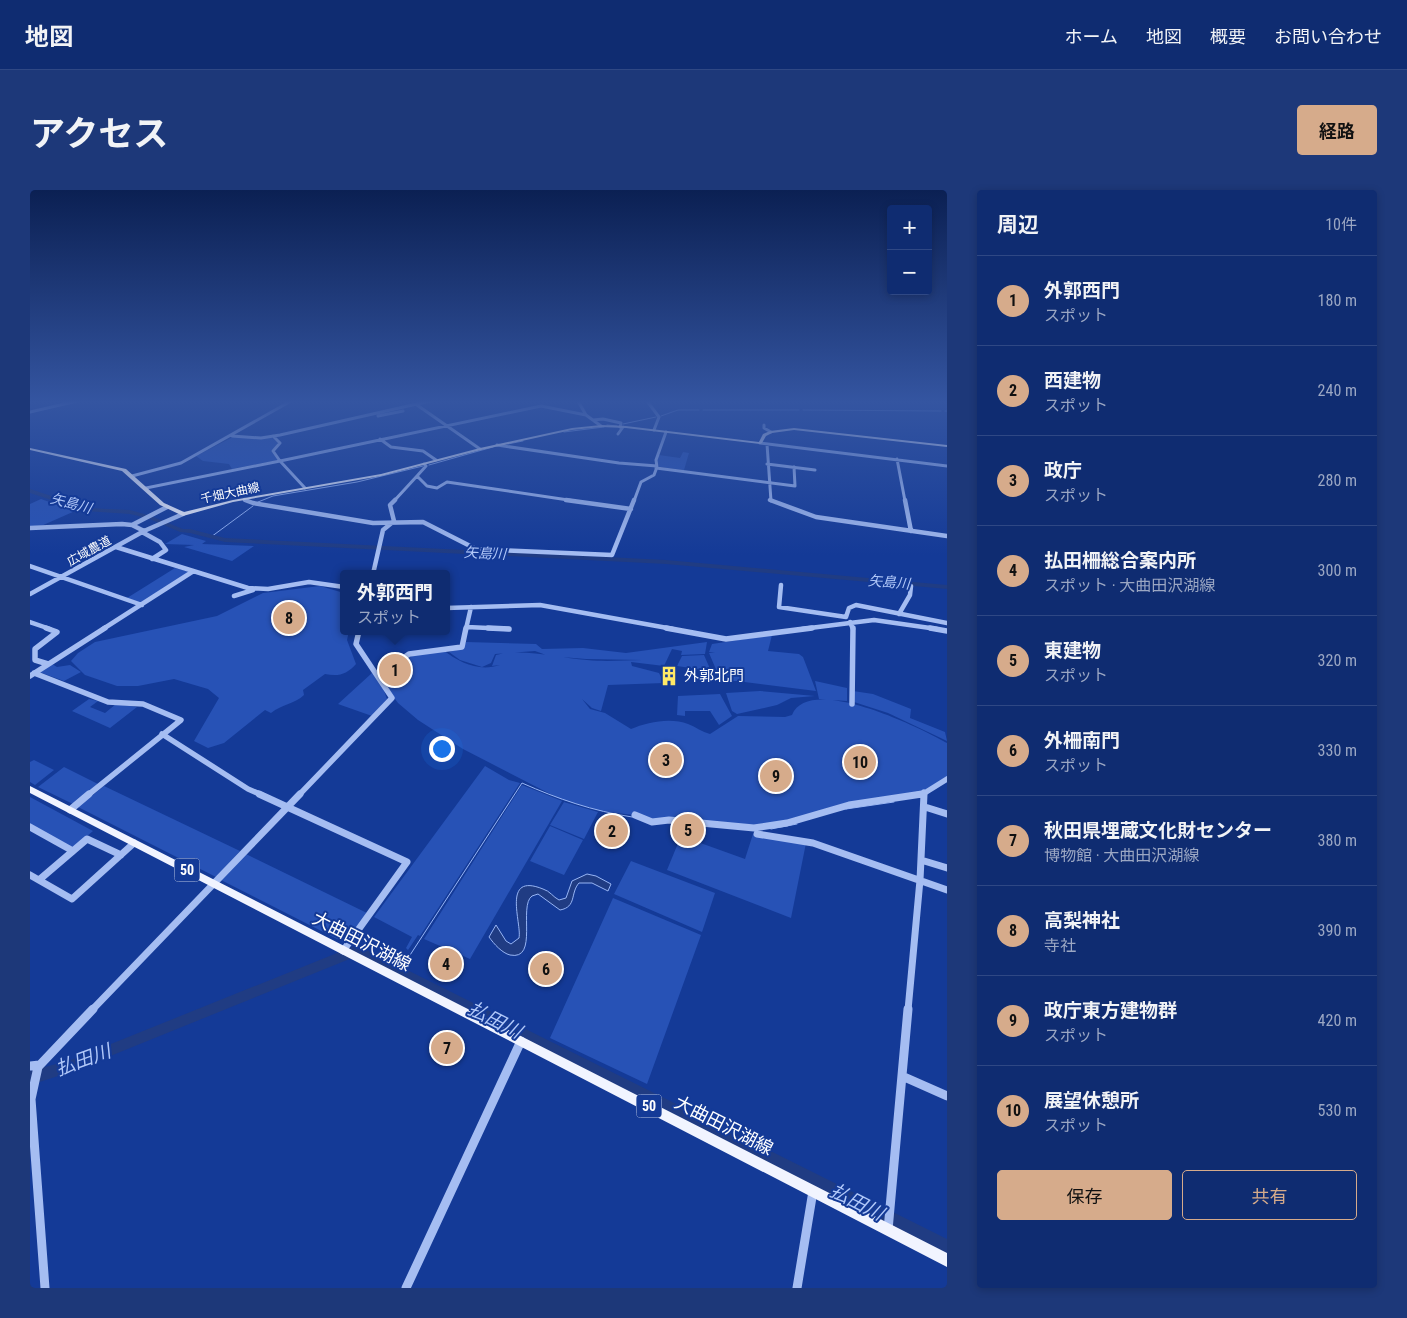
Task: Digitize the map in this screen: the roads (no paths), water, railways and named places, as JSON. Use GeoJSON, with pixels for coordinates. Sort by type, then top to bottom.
{"type":"FeatureCollection","features":[{"type":"Feature","properties":{"kind":"main road","name":"千畑大曲線"},"geometry":{"type":"LineString","coordinates":[[44,452],[119,469],[132,476],[167,507],[182,514],[245,499],[381,475],[467,452]]}},
{"type":"Feature","properties":{"kind":"main road","name":"大曲田沢湖線"},"geometry":{"type":"LineString","coordinates":[[30,790],[947,1260]]}},
{"type":"Feature","properties":{"kind":"street"},"geometry":{"type":"LineString","coordinates":[[132,476],[180,463],[201,452]]}},
{"type":"Feature","properties":{"kind":"street"},"geometry":{"type":"LineString","coordinates":[[273,452],[306,488]]}},
{"type":"Feature","properties":{"kind":"street"},"geometry":{"type":"LineString","coordinates":[[146,488],[317,452]]}},
{"type":"Feature","properties":{"kind":"street"},"geometry":{"type":"LineString","coordinates":[[425,452],[436,460]]}},
{"type":"Feature","properties":{"kind":"street"},"geometry":{"type":"LineString","coordinates":[[546,452],[795,486],[794,467]]}},
{"type":"Feature","properties":{"kind":"street"},"geometry":{"type":"LineString","coordinates":[[245,499],[256,504],[372,523],[394,521],[426,523],[476,549],[612,555],[641,482],[654,475],[659,452]]}},
{"type":"Feature","properties":{"kind":"street"},"geometry":{"type":"LineString","coordinates":[[767,452],[769,500]]}},
{"type":"Feature","properties":{"kind":"street"},"geometry":{"type":"LineString","coordinates":[[838,452],[947,466]]}},
{"type":"Feature","properties":{"kind":"street"},"geometry":{"type":"LineString","coordinates":[[897,459],[911,531]]}},
{"type":"Feature","properties":{"kind":"street"},"geometry":{"type":"LineString","coordinates":[[394,521],[390,505],[426,466],[424,464]]}},
{"type":"Feature","properties":{"kind":"street"},"geometry":{"type":"LineString","coordinates":[[768,464],[815,470]]}},
{"type":"Feature","properties":{"kind":"street"},"geometry":{"type":"LineString","coordinates":[[417,476],[427,486],[437,488],[447,482],[631,509]]}},
{"type":"Feature","properties":{"kind":"street"},"geometry":{"type":"LineString","coordinates":[[769,500],[816,517],[947,536]]}},
{"type":"Feature","properties":{"kind":"street"},"geometry":{"type":"LineString","coordinates":[[764,504],[769,500]]}},
{"type":"Feature","properties":{"kind":"street"},"geometry":{"type":"LineString","coordinates":[[132,525],[167,507]]}},
{"type":"Feature","properties":{"kind":"street","name":"広域農道"},"geometry":{"type":"LineString","coordinates":[[30,594],[157,524],[182,514]]}},
{"type":"Feature","properties":{"kind":"street"},"geometry":{"type":"LineString","coordinates":[[374,570],[384,529],[394,521]]}},
{"type":"Feature","properties":{"kind":"street"},"geometry":{"type":"LineString","coordinates":[[30,528],[132,525],[160,542],[166,550],[152,559]]}},
{"type":"Feature","properties":{"kind":"street"},"geometry":{"type":"LineString","coordinates":[[116,547],[192,572],[255,589]]}},
{"type":"Feature","properties":{"kind":"street"},"geometry":{"type":"LineString","coordinates":[[30,566],[142,604]]}},
{"type":"Feature","properties":{"kind":"street"},"geometry":{"type":"LineString","coordinates":[[32,674],[192,572]]}},
{"type":"Feature","properties":{"kind":"street"},"geometry":{"type":"LineString","coordinates":[[234,596],[255,589],[309,582],[340,586]]}},
{"type":"Feature","properties":{"kind":"street"},"geometry":{"type":"LineString","coordinates":[[781,584],[779,607],[846,616],[852,624],[852,704]]}},
{"type":"Feature","properties":{"kind":"street"},"geometry":{"type":"LineString","coordinates":[[899,614],[910,595],[911,586]]}},
{"type":"Feature","properties":{"kind":"street"},"geometry":{"type":"LineString","coordinates":[[450,608],[540,605],[726,639],[885,620],[947,631]]}},
{"type":"Feature","properties":{"kind":"street"},"geometry":{"type":"LineString","coordinates":[[846,616],[849,608],[856,605],[947,623]]}},
{"type":"Feature","properties":{"kind":"street"},"geometry":{"type":"LineString","coordinates":[[378,676],[409,654],[462,647],[471,607]]}},
{"type":"Feature","properties":{"kind":"street"},"geometry":{"type":"LineString","coordinates":[[30,622],[57,632],[36,649],[35,660],[48,664]]}},
{"type":"Feature","properties":{"kind":"street"},"geometry":{"type":"LineString","coordinates":[[467,627],[510,629]]}},
{"type":"Feature","properties":{"kind":"street"},"geometry":{"type":"LineString","coordinates":[[45,1288],[31,1099],[36,1085],[36,1066],[392,698],[356,644],[358,635]]}},
{"type":"Feature","properties":{"kind":"street"},"geometry":{"type":"LineString","coordinates":[[32,674],[108,702],[143,704],[181,720],[70,810]]}},
{"type":"Feature","properties":{"kind":"street"},"geometry":{"type":"LineString","coordinates":[[162,734],[248,789],[407,862],[345,953]]}},
{"type":"Feature","properties":{"kind":"street"},"geometry":{"type":"LineString","coordinates":[[635,816],[652,822],[669,820],[754,828],[787,823],[849,805],[924,792],[947,779]]}},
{"type":"Feature","properties":{"kind":"street"},"geometry":{"type":"LineString","coordinates":[[888,1230],[922,860],[924,792]]}},
{"type":"Feature","properties":{"kind":"street"},"geometry":{"type":"LineString","coordinates":[[925,807],[947,814]]}},
{"type":"Feature","properties":{"kind":"street"},"geometry":{"type":"LineString","coordinates":[[30,827],[73,851]]}},
{"type":"Feature","properties":{"kind":"street"},"geometry":{"type":"LineString","coordinates":[[757,834],[814,843],[947,890]]}},
{"type":"Feature","properties":{"kind":"street"},"geometry":{"type":"LineString","coordinates":[[39,880],[87,839],[121,856]]}},
{"type":"Feature","properties":{"kind":"street"},"geometry":{"type":"LineString","coordinates":[[30,875],[72,899],[134,843]]}},
{"type":"Feature","properties":{"kind":"street"},"geometry":{"type":"LineString","coordinates":[[922,860],[947,868]]}},
{"type":"Feature","properties":{"kind":"street"},"geometry":{"type":"LineString","coordinates":[[406,1288],[521,1041]]}},
{"type":"Feature","properties":{"kind":"street"},"geometry":{"type":"LineString","coordinates":[[902,1076],[947,1096]]}},
{"type":"Feature","properties":{"kind":"street"},"geometry":{"type":"LineString","coordinates":[[797,1288],[813,1190]]}},
{"type":"Feature","properties":{"kind":"waterway"},"geometry":{"type":"LineString","coordinates":[[429,465],[474,452]]}},
{"type":"Feature","properties":{"kind":"waterway"},"geometry":{"type":"LineString","coordinates":[[258,502],[273,496],[357,482],[423,466]]}},
{"type":"Feature","properties":{"kind":"waterway","name":"矢島川"},"geometry":{"type":"LineString","coordinates":[[30,491],[87,510],[130,512],[149,517],[182,531],[190,531],[225,540],[666,562],[947,587]]}},
{"type":"Feature","properties":{"kind":"waterway"},"geometry":{"type":"LineString","coordinates":[[211,537],[253,506]]}},
{"type":"Feature","properties":{"kind":"waterway"},"geometry":{"type":"LineString","coordinates":[[399,972],[522,783],[576,804],[632,817]]}},
{"type":"Feature","properties":{"kind":"waterway"},"geometry":{"type":"LineString","coordinates":[[846,809],[894,802]]}},
{"type":"Feature","properties":{"kind":"waterway"},"geometry":{"type":"LineString","coordinates":[[771,829],[797,824]]}},
{"type":"Feature","properties":{"kind":"waterway","name":"払田川"},"geometry":{"type":"LineString","coordinates":[[30,1078],[71,1066],[357,950],[947,1247]]}},
{"type":"Feature","properties":{"kind":"place","name":"高梨神社"},"geometry":{"type":"Point","coordinates":[289,618]}},
{"type":"Feature","properties":{"kind":"place","name":"外郭西門"},"geometry":{"type":"Point","coordinates":[395,670]}},
{"type":"Feature","properties":{"kind":"place","name":"外郭北門"},"geometry":{"type":"Point","coordinates":[669,676]}},
{"type":"Feature","properties":{"kind":"place","name":"政庁"},"geometry":{"type":"Point","coordinates":[666,760]}},
{"type":"Feature","properties":{"kind":"place","name":"展望休憩所"},"geometry":{"type":"Point","coordinates":[860,762]}},
{"type":"Feature","properties":{"kind":"place","name":"政庁東方建物群"},"geometry":{"type":"Point","coordinates":[776,776]}},
{"type":"Feature","properties":{"kind":"place","name":"東建物"},"geometry":{"type":"Point","coordinates":[688,830]}},
{"type":"Feature","properties":{"kind":"place","name":"西建物"},"geometry":{"type":"Point","coordinates":[612,831]}},
{"type":"Feature","properties":{"kind":"place","name":"払田柵総合案内所"},"geometry":{"type":"Point","coordinates":[446,964]}},
{"type":"Feature","properties":{"kind":"place","name":"外柵南門"},"geometry":{"type":"Point","coordinates":[546,969]}},
{"type":"Feature","properties":{"kind":"place","name":"秋田県埋蔵文化財センター"},"geometry":{"type":"Point","coordinates":[447,1048]}}]}
